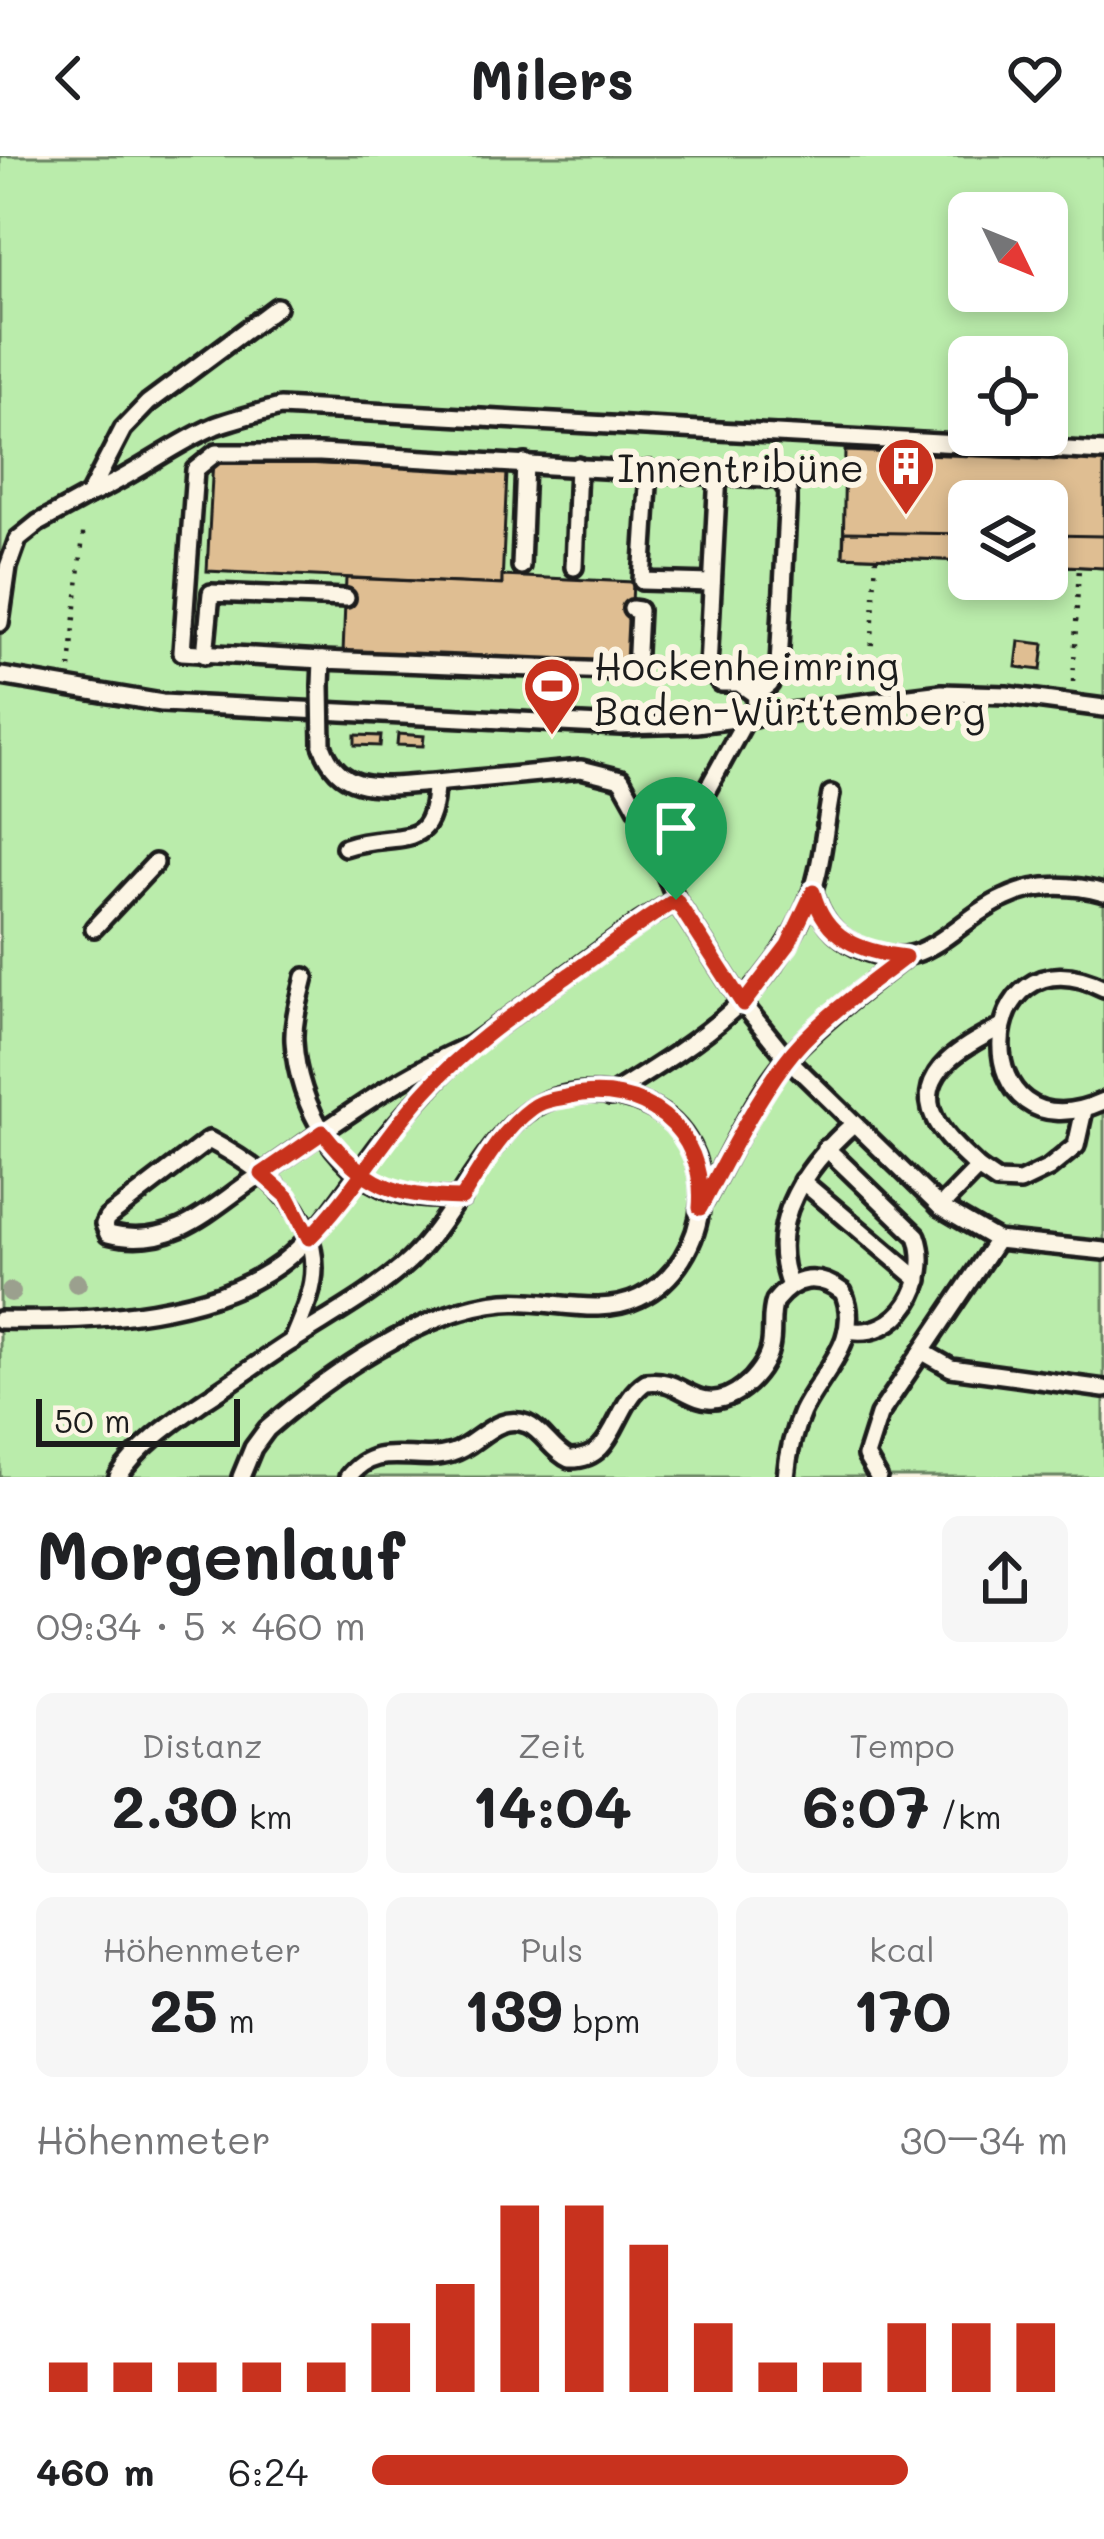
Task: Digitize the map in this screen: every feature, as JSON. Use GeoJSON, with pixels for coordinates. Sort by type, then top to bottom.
{"type":"FeatureCollection","features":[{"type":"Feature","properties":{"kind":"lane"},"geometry":{"type":"LineString","coordinates":[[89,495],[123,429],[148,403],[277,308]]}},
{"type":"Feature","properties":{"kind":"lane"},"geometry":{"type":"LineString","coordinates":[[0,622],[8,567],[18,539],[38,523],[126,480],[165,452],[218,425],[280,407],[1104,452]]}},
{"type":"Feature","properties":{"kind":"lane"},"geometry":{"type":"LineString","coordinates":[[632,609],[639,610],[636,672],[182,652],[195,470],[216,453],[320,453],[780,479],[788,491],[779,666],[770,684],[756,695],[750,718],[685,830]]}},
{"type":"Feature","properties":{"kind":"lane"},"geometry":{"type":"LineString","coordinates":[[521,566],[525,463]]}},
{"type":"Feature","properties":{"kind":"lane"},"geometry":{"type":"LineString","coordinates":[[574,567],[578,466]]}},
{"type":"Feature","properties":{"kind":"lane"},"geometry":{"type":"LineString","coordinates":[[649,470],[642,581],[712,583]]}},
{"type":"Feature","properties":{"kind":"lane"},"geometry":{"type":"LineString","coordinates":[[718,473],[708,668],[721,683],[739,683],[756,695]]}},
{"type":"Feature","properties":{"kind":"lane"},"geometry":{"type":"LineString","coordinates":[[205,655],[211,593],[346,598]]}},
{"type":"Feature","properties":{"kind":"lane"},"geometry":{"type":"LineString","coordinates":[[322,660],[322,745],[329,766],[345,780],[369,785],[435,783],[580,770],[621,779],[637,805],[676,900],[743,1004],[787,1058],[853,1124],[940,1207],[997,1240],[1104,1252]]}},
{"type":"Feature","properties":{"kind":"lane"},"geometry":{"type":"LineString","coordinates":[[1,676],[162,703],[466,709],[621,727],[750,718],[942,693],[1006,695],[1104,708]]}},
{"type":"Feature","properties":{"kind":"lane"},"geometry":{"type":"LineString","coordinates":[[345,847],[422,831],[434,813],[435,783]]}},
{"type":"Feature","properties":{"kind":"lane"},"geometry":{"type":"LineString","coordinates":[[610,1096],[714,1029],[743,1004],[788,945],[813,892],[831,794]]}},
{"type":"Feature","properties":{"kind":"lane"},"geometry":{"type":"LineString","coordinates":[[94,928],[155,863]]}},
{"type":"Feature","properties":{"kind":"lane"},"geometry":{"type":"LineString","coordinates":[[700,1208],[787,1058],[905,957],[942,941],[1004,898],[1026,890],[1057,886],[1104,893]]}},
{"type":"Feature","properties":{"kind":"lane"},"geometry":{"type":"LineString","coordinates":[[813,892],[818,911],[838,936],[871,953],[905,957]]}},
{"type":"Feature","properties":{"kind":"lane"},"geometry":{"type":"LineString","coordinates":[[0,1320],[105,1317],[175,1306],[260,1277],[309,1238],[413,1105],[471,1045],[676,900]]}},
{"type":"Feature","properties":{"kind":"lane"},"geometry":{"type":"LineString","coordinates":[[304,977],[294,1043],[305,1101],[323,1132],[360,1173],[403,1195],[462,1198]]}},
{"type":"Feature","properties":{"kind":"lane"},"geometry":{"type":"LineString","coordinates":[[1104,988],[1083,978],[1041,981],[1009,1008],[1000,1028],[999,1052],[1005,1074],[1018,1093],[1038,1106],[1060,1112],[1084,1110],[1104,1101]]}},
{"type":"Feature","properties":{"kind":"lane"},"geometry":{"type":"LineString","coordinates":[[1000,1028],[960,1048],[942,1066],[932,1090],[932,1115],[977,1168],[998,1181],[1020,1182],[1049,1168],[1076,1146],[1084,1110]]}},
{"type":"Feature","properties":{"kind":"lane"},"geometry":{"type":"LineString","coordinates":[[292,1341],[312,1286],[309,1238],[288,1197],[262,1174],[209,1140],[106,1218],[104,1230],[125,1237],[185,1226],[262,1174],[323,1132],[440,1058],[471,1045]]}},
{"type":"Feature","properties":{"kind":"lane"},"geometry":{"type":"LineString","coordinates":[[118,1477],[176,1420],[392,1275],[441,1227],[496,1145],[530,1109],[585,1092],[644,1104],[675,1125],[698,1159],[703,1181],[700,1208],[694,1236],[681,1259],[643,1296],[604,1306],[506,1302],[476,1306],[417,1326],[267,1429],[241,1477]]}},
{"type":"Feature","properties":{"kind":"lane"},"geometry":{"type":"LineString","coordinates":[[790,1286],[779,1253],[795,1191],[826,1148],[853,1124]]}},
{"type":"Feature","properties":{"kind":"lane"},"geometry":{"type":"LineString","coordinates":[[826,1148],[917,1236],[923,1262],[903,1312],[868,1331],[847,1330]]}},
{"type":"Feature","properties":{"kind":"lane"},"geometry":{"type":"LineString","coordinates":[[940,1207],[977,1168]]}},
{"type":"Feature","properties":{"kind":"lane"},"geometry":{"type":"LineString","coordinates":[[802,1180],[919,1280]]}},
{"type":"Feature","properties":{"kind":"lane"},"geometry":{"type":"LineString","coordinates":[[878,1477],[866,1456],[871,1431],[997,1240]]}},
{"type":"Feature","properties":{"kind":"lane"},"geometry":{"type":"LineString","coordinates":[[348,1477],[372,1456],[449,1455],[497,1425],[511,1422],[527,1424],[559,1454],[580,1460],[603,1447],[627,1397],[646,1382],[673,1384],[705,1400],[726,1397],[747,1384],[763,1366],[772,1344],[772,1310],[790,1286],[818,1278],[843,1292],[849,1309],[847,1330],[841,1349],[802,1412],[786,1477]]}},
{"type":"Feature","properties":{"kind":"lane"},"geometry":{"type":"LineString","coordinates":[[923,1352],[951,1368],[1104,1389]]}},
{"type":"Feature","properties":{"kind":"path"},"geometry":{"type":"LineString","coordinates":[[70,668],[89,495]]}},
{"type":"Feature","properties":{"kind":"path"},"geometry":{"type":"LineString","coordinates":[[870,681],[876,556]]}},
{"type":"Feature","properties":{"kind":"path"},"geometry":{"type":"LineString","coordinates":[[1073,682],[1079,567]]}},
{"type":"Feature","properties":{"kind":"green space","name":"Hockenheimring Baden-Württemberg"},"geometry":{"type":"Polygon","coordinates":[[[0,156],[1104,156],[1104,1477],[0,1477],[0,156]]]}},
{"type":"Feature","properties":{"kind":"building","name":"Innentribüne"},"geometry":{"type":"Polygon","coordinates":[[[845,451],[1104,461],[1104,568],[1068,566],[1068,480],[948,480],[948,560],[843,556],[845,451]]]}},
{"type":"Feature","properties":{"kind":"building"},"geometry":{"type":"Polygon","coordinates":[[[213,459],[507,472],[502,585],[207,571],[213,459]]]}},
{"type":"Feature","properties":{"kind":"building"},"geometry":{"type":"Polygon","coordinates":[[[844,532],[948,534],[948,560],[843,556],[844,532]]]}},
{"type":"Feature","properties":{"kind":"building"},"geometry":{"type":"Polygon","coordinates":[[[1068,535],[1104,536],[1104,568],[1068,566],[1068,535]]]}},
{"type":"Feature","properties":{"kind":"building"},"geometry":{"type":"Polygon","coordinates":[[[502,576],[633,582],[629,667],[343,653],[346,578],[502,585],[502,576]]]}},
{"type":"Feature","properties":{"kind":"building"},"geometry":{"type":"Polygon","coordinates":[[[1019,641],[1044,644],[1041,670],[1016,667],[1019,641]]]}},
{"type":"Feature","properties":{"kind":"building"},"geometry":{"type":"Polygon","coordinates":[[[398,734],[424,736],[423,746],[397,745],[398,734]]]}},
{"type":"Feature","properties":{"kind":"building"},"geometry":{"type":"Polygon","coordinates":[[[355,735],[381,736],[380,746],[355,745],[355,735]]]}},
{"type":"Feature","properties":{"kind":"place","name":"Innentribüne"},"geometry":{"type":"Point","coordinates":[906,517]}},
{"type":"Feature","properties":{"kind":"place","name":"Hockenheimring Baden-Württemberg"},"geometry":{"type":"Point","coordinates":[552,737]}},
{"type":"Feature","properties":{"kind":"route"},"geometry":{"type":"LineString","coordinates":[[676,900],[471,1045],[388,1134],[360,1173],[319,1228],[309,1238],[288,1197],[262,1174],[323,1132],[360,1173],[383,1187],[403,1195],[462,1198],[496,1145],[530,1109],[585,1092],[644,1104],[675,1125],[698,1159],[703,1181],[700,1208],[787,1058],[905,957],[871,953],[838,936],[818,911],[813,892],[788,945],[743,1004],[676,900]]}}]}
